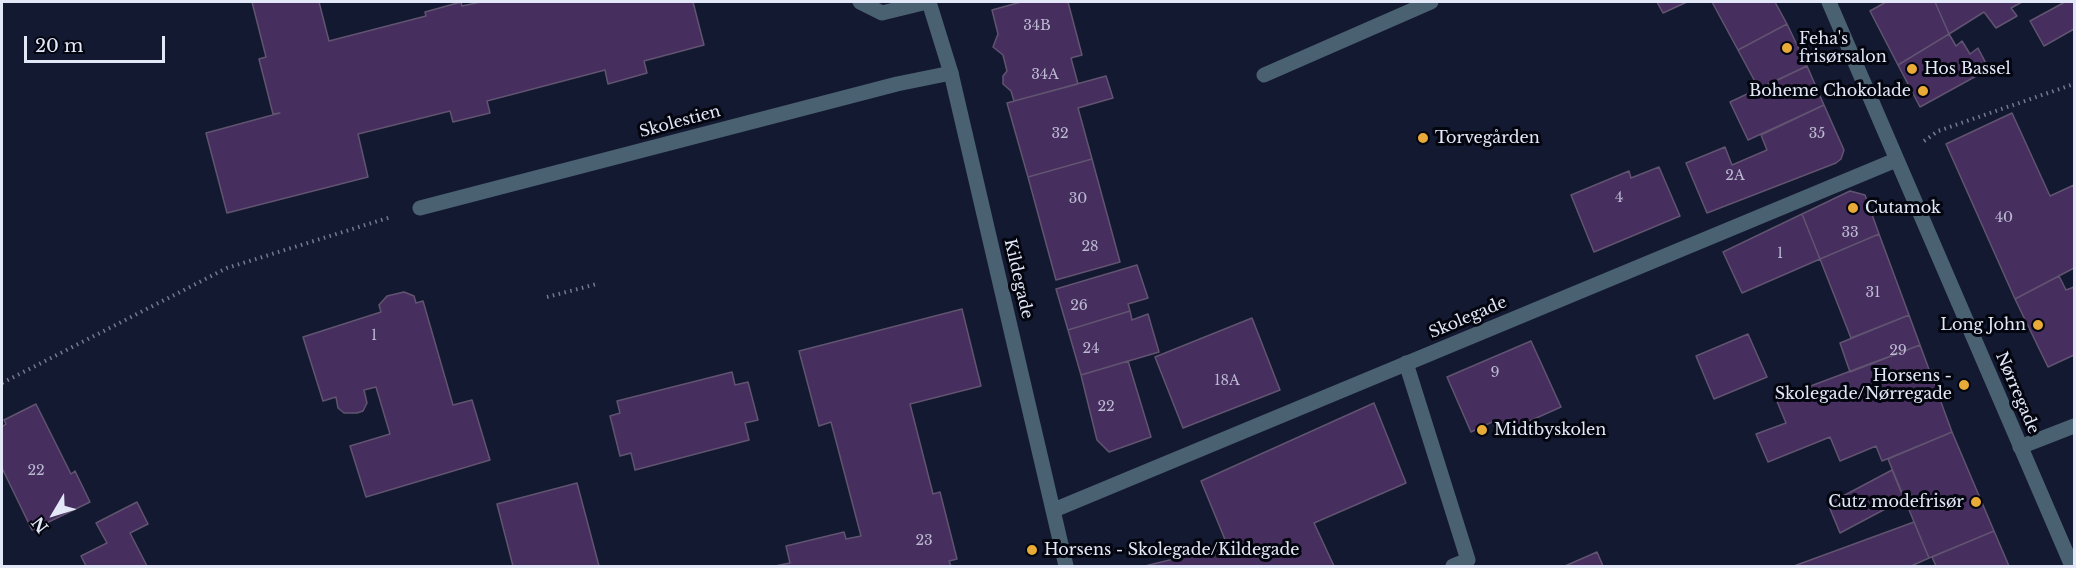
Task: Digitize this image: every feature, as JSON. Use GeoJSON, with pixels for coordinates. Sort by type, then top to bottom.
{"type":"FeatureCollection","features":[{"type":"Feature","properties":{"kind":"street"},"geometry":{"type":"LineString","coordinates":[[860,2],[882,13],[928,2]]}},
{"type":"Feature","properties":{"kind":"street","name":"Kildegade"},"geometry":{"type":"LineString","coordinates":[[928,2],[951,73],[1066,567]]}},
{"type":"Feature","properties":{"kind":"street"},"geometry":{"type":"LineString","coordinates":[[1264,75],[1431,2]]}},
{"type":"Feature","properties":{"kind":"street","name":"Nørregade"},"geometry":{"type":"LineString","coordinates":[[1829,2],[2072,567]]}},
{"type":"Feature","properties":{"kind":"street","name":"Skolestien"},"geometry":{"type":"LineString","coordinates":[[420,208],[885,87],[951,73]]}},
{"type":"Feature","properties":{"kind":"street","name":"Skolegade"},"geometry":{"type":"LineString","coordinates":[[1054,510],[1896,160]]}},
{"type":"Feature","properties":{"kind":"street"},"geometry":{"type":"LineString","coordinates":[[1406,363],[1468,560],[1453,567]]}},
{"type":"Feature","properties":{"kind":"street"},"geometry":{"type":"LineString","coordinates":[[2020,447],[2074,426]]}},
{"type":"Feature","properties":{"kind":"path"},"geometry":{"type":"LineString","coordinates":[[1896,160],[1938,131],[2074,84]]}},
{"type":"Feature","properties":{"kind":"path"},"geometry":{"type":"LineString","coordinates":[[2,383],[227,268],[420,208]]}},
{"type":"Feature","properties":{"kind":"path"},"geometry":{"type":"LineString","coordinates":[[547,297],[597,285]]}},
{"type":"Feature","properties":{"kind":"building"},"geometry":{"type":"Polygon","coordinates":[[[252,2],[319,2],[329,41],[426,16],[425,12],[461,2],[462,6],[481,2],[693,2],[704,45],[644,61],[647,73],[608,84],[605,70],[487,101],[490,113],[453,122],[450,111],[358,134],[368,177],[227,213],[206,133],[280,113],[273,114],[259,59],[266,57],[252,2]]]}},
{"type":"Feature","properties":{"kind":"building"},"geometry":{"type":"Polygon","coordinates":[[[1021,2],[1068,2],[1082,55],[1071,58],[1078,84],[1014,101],[1011,91],[1003,84],[1003,76],[1007,71],[1003,55],[993,47],[998,34],[992,10],[1021,2]]]}},
{"type":"Feature","properties":{"kind":"building"},"geometry":{"type":"Polygon","coordinates":[[[1657,2],[1687,2],[1663,13],[1657,2]]]}},
{"type":"Feature","properties":{"kind":"building"},"geometry":{"type":"Polygon","coordinates":[[[1712,2],[1775,2],[1787,24],[1738,50],[1712,2]]]}},
{"type":"Feature","properties":{"kind":"building"},"geometry":{"type":"Polygon","coordinates":[[[1886,2],[1935,2],[1949,34],[1898,65],[1870,11],[1886,2]]]}},
{"type":"Feature","properties":{"kind":"building"},"geometry":{"type":"Polygon","coordinates":[[[1935,2],[2022,2],[2011,8],[2017,16],[1996,28],[1984,12],[1949,34],[1935,2]]]}},
{"type":"Feature","properties":{"kind":"building"},"geometry":{"type":"Polygon","coordinates":[[[2065,2],[2074,2],[2074,29],[2044,46],[2030,21],[2065,2]]]}},
{"type":"Feature","properties":{"kind":"building"},"geometry":{"type":"Polygon","coordinates":[[[1787,24],[1807,66],[1759,89],[1738,50],[1787,24]]]}},
{"type":"Feature","properties":{"kind":"building"},"geometry":{"type":"Polygon","coordinates":[[[1949,34],[1956,46],[1962,41],[1970,54],[1978,48],[1989,69],[1920,107],[1898,65],[1949,34]]]}},
{"type":"Feature","properties":{"kind":"building"},"geometry":{"type":"Polygon","coordinates":[[[1807,66],[1824,105],[1748,140],[1730,102],[1807,66]]]}},
{"type":"Feature","properties":{"kind":"building"},"geometry":{"type":"Polygon","coordinates":[[[1106,76],[1113,98],[1078,108],[1092,159],[1028,177],[1007,103],[1106,76]]]}},
{"type":"Feature","properties":{"kind":"building"},"geometry":{"type":"Polygon","coordinates":[[[1824,105],[1844,150],[1841,159],[1836,163],[1707,213],[1686,163],[1725,147],[1732,165],[1767,150],[1761,135],[1824,105]]]}},
{"type":"Feature","properties":{"kind":"building"},"geometry":{"type":"Polygon","coordinates":[[[2012,113],[2050,196],[2074,185],[2074,268],[2015,299],[1946,144],[2012,113]]]}},
{"type":"Feature","properties":{"kind":"building"},"geometry":{"type":"Polygon","coordinates":[[[1092,159],[1120,262],[1056,280],[1028,177],[1092,159]]]}},
{"type":"Feature","properties":{"kind":"building"},"geometry":{"type":"Polygon","coordinates":[[[1659,167],[1680,216],[1594,252],[1571,195],[1629,171],[1631,178],[1659,167]]]}},
{"type":"Feature","properties":{"kind":"building"},"geometry":{"type":"Polygon","coordinates":[[[1850,191],[1865,195],[1879,234],[1820,259],[1802,214],[1850,191]]]}},
{"type":"Feature","properties":{"kind":"building"},"geometry":{"type":"Polygon","coordinates":[[[1802,214],[1820,259],[1742,293],[1723,252],[1802,214]]]}},
{"type":"Feature","properties":{"kind":"building"},"geometry":{"type":"Polygon","coordinates":[[[1879,234],[1909,315],[1851,338],[1820,259],[1879,234]]]}},
{"type":"Feature","properties":{"kind":"building"},"geometry":{"type":"Polygon","coordinates":[[[1137,265],[1148,298],[1128,304],[1130,311],[1068,330],[1056,289],[1137,265]]]}},
{"type":"Feature","properties":{"kind":"building"},"geometry":{"type":"Polygon","coordinates":[[[2059,276],[2066,290],[2074,287],[2074,355],[2048,367],[2015,299],[2059,276]]]}},
{"type":"Feature","properties":{"kind":"building"},"geometry":{"type":"Polygon","coordinates":[[[404,292],[414,296],[416,303],[423,301],[453,405],[472,400],[490,460],[366,497],[350,446],[390,434],[376,387],[364,390],[367,403],[363,411],[357,413],[344,413],[338,408],[336,397],[323,401],[303,337],[381,312],[379,305],[387,296],[404,292]]]}},
{"type":"Feature","properties":{"kind":"building"},"geometry":{"type":"Polygon","coordinates":[[[962,309],[981,386],[910,404],[933,494],[940,492],[957,559],[949,561],[951,566],[775,566],[790,563],[786,546],[844,532],[846,539],[861,536],[831,422],[819,426],[799,351],[962,309]]]}},
{"type":"Feature","properties":{"kind":"building"},"geometry":{"type":"Polygon","coordinates":[[[1130,311],[1132,320],[1148,314],[1159,352],[1081,375],[1068,330],[1130,311]]]}},
{"type":"Feature","properties":{"kind":"building"},"geometry":{"type":"Polygon","coordinates":[[[1909,315],[1920,345],[1850,372],[1840,343],[1909,315]]]}},
{"type":"Feature","properties":{"kind":"building"},"geometry":{"type":"Polygon","coordinates":[[[1252,318],[1280,390],[1183,428],[1155,357],[1252,318]]]}},
{"type":"Feature","properties":{"kind":"building"},"geometry":{"type":"Polygon","coordinates":[[[1748,334],[1767,377],[1714,399],[1696,356],[1748,334]]]}},
{"type":"Feature","properties":{"kind":"building"},"geometry":{"type":"Polygon","coordinates":[[[1531,341],[1561,407],[1498,435],[1492,422],[1471,432],[1447,377],[1531,341]]]}},
{"type":"Feature","properties":{"kind":"building"},"geometry":{"type":"Polygon","coordinates":[[[1920,345],[1952,432],[1882,461],[1876,446],[1840,461],[1830,437],[1768,462],[1756,434],[1786,423],[1776,399],[1920,345]]]}},
{"type":"Feature","properties":{"kind":"building"},"geometry":{"type":"Polygon","coordinates":[[[1128,361],[1151,437],[1109,452],[1097,440],[1081,375],[1128,361]]]}},
{"type":"Feature","properties":{"kind":"building"},"geometry":{"type":"Polygon","coordinates":[[[732,372],[735,385],[748,382],[758,420],[745,423],[749,440],[635,470],[631,453],[620,456],[610,416],[620,413],[617,401],[732,372]]]}},
{"type":"Feature","properties":{"kind":"building"},"geometry":{"type":"Polygon","coordinates":[[[1374,403],[1406,483],[1314,523],[1334,566],[1145,566],[1210,550],[1226,542],[1201,481],[1374,403]]]}},
{"type":"Feature","properties":{"kind":"building"},"geometry":{"type":"Polygon","coordinates":[[[36,404],[71,474],[75,471],[90,502],[32,530],[2,468],[2,427],[6,424],[4,420],[36,404]]]}},
{"type":"Feature","properties":{"kind":"building"},"geometry":{"type":"Polygon","coordinates":[[[1952,432],[1994,531],[1929,558],[1888,459],[1952,432]]]}},
{"type":"Feature","properties":{"kind":"building"},"geometry":{"type":"Polygon","coordinates":[[[1892,470],[1904,499],[1840,533],[1828,504],[1892,470]]]}},
{"type":"Feature","properties":{"kind":"building"},"geometry":{"type":"Polygon","coordinates":[[[577,483],[599,566],[513,566],[497,504],[577,483]]]}},
{"type":"Feature","properties":{"kind":"building"},"geometry":{"type":"Polygon","coordinates":[[[137,502],[148,524],[130,533],[147,566],[86,566],[81,556],[107,543],[96,523],[137,502]]]}},
{"type":"Feature","properties":{"kind":"building"},"geometry":{"type":"Polygon","coordinates":[[[1914,522],[1929,558],[1911,566],[1794,566],[1914,522]]]}},
{"type":"Feature","properties":{"kind":"building"},"geometry":{"type":"Polygon","coordinates":[[[1994,531],[2009,566],[1936,566],[1932,557],[1994,531]]]}},
{"type":"Feature","properties":{"kind":"building"},"geometry":{"type":"Polygon","coordinates":[[[1597,552],[1603,566],[1565,566],[1597,552]]]}},
{"type":"Feature","properties":{"kind":"place","name":"Feha's frisørsalon"},"geometry":{"type":"Point","coordinates":[1787,48]}},
{"type":"Feature","properties":{"kind":"place","name":"Hos Bassel"},"geometry":{"type":"Point","coordinates":[1912,69]}},
{"type":"Feature","properties":{"kind":"place","name":"Boheme Chokolade"},"geometry":{"type":"Point","coordinates":[1923,91]}},
{"type":"Feature","properties":{"kind":"place","name":"Torvegården"},"geometry":{"type":"Point","coordinates":[1423,138]}},
{"type":"Feature","properties":{"kind":"place","name":"Cutamok"},"geometry":{"type":"Point","coordinates":[1853,208]}},
{"type":"Feature","properties":{"kind":"place","name":"Long John"},"geometry":{"type":"Point","coordinates":[2038,325]}},
{"type":"Feature","properties":{"kind":"place","name":"Horsens - Skolegade/Nørregade"},"geometry":{"type":"Point","coordinates":[1964,385]}},
{"type":"Feature","properties":{"kind":"place","name":"Midtbyskolen"},"geometry":{"type":"Point","coordinates":[1482,430]}},
{"type":"Feature","properties":{"kind":"place","name":"Cutz modefrisør"},"geometry":{"type":"Point","coordinates":[1976,502]}},
{"type":"Feature","properties":{"kind":"place","name":"Horsens - Skolegade/Kildegade"},"geometry":{"type":"Point","coordinates":[1032,550]}}]}
